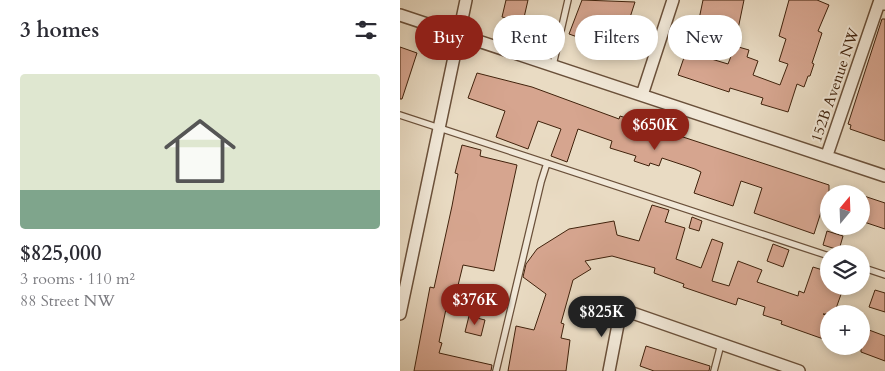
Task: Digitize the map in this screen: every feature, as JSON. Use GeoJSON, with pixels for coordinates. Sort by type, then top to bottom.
{"type":"FeatureCollection","features":[{"type":"Feature","properties":{"kind":"street"},"geometry":{"type":"LineString","coordinates":[[463,15],[466,0]]}},
{"type":"Feature","properties":{"kind":"street"},"geometry":{"type":"LineString","coordinates":[[642,95],[673,0]]}},
{"type":"Feature","properties":{"kind":"street","name":"152B Avenue NW"},"geometry":{"type":"LineString","coordinates":[[828,155],[879,3],[885,4]]}},
{"type":"Feature","properties":{"kind":"street","name":"152B Avenue NW"},"geometry":{"type":"LineString","coordinates":[[400,15],[415,20]]}},
{"type":"Feature","properties":{"kind":"street","name":"152B Avenue NW"},"geometry":{"type":"LineString","coordinates":[[483,43],[828,155],[885,176]]}},
{"type":"Feature","properties":{"kind":"street"},"geometry":{"type":"LineString","coordinates":[[400,314],[455,60]]}},
{"type":"Feature","properties":{"kind":"street"},"geometry":{"type":"LineString","coordinates":[[609,371],[621,309],[799,371]]}},
{"type":"Feature","properties":{"kind":"lane"},"geometry":{"type":"LineString","coordinates":[[553,66],[568,0]]}},
{"type":"Feature","properties":{"kind":"lane"},"geometry":{"type":"LineString","coordinates":[[400,115],[820,253]]}},
{"type":"Feature","properties":{"kind":"lane"},"geometry":{"type":"LineString","coordinates":[[496,371],[547,163]]}},
{"type":"Feature","properties":{"kind":"lane"},"geometry":{"type":"LineString","coordinates":[[870,270],[885,275]]}},
{"type":"Feature","properties":{"kind":"lane"},"geometry":{"type":"LineString","coordinates":[[714,371],[721,344]]}},
{"type":"Feature","properties":{"kind":"building"},"geometry":{"type":"Polygon","coordinates":[[[506,0],[528,0],[525,15],[502,15],[506,0]]]}},
{"type":"Feature","properties":{"kind":"building"},"geometry":{"type":"Polygon","coordinates":[[[582,0],[635,2],[631,15],[576,15],[582,0]]]}},
{"type":"Feature","properties":{"kind":"building"},"geometry":{"type":"Polygon","coordinates":[[[703,0],[744,0],[741,15],[700,15],[703,0]]]}},
{"type":"Feature","properties":{"kind":"building"},"geometry":{"type":"Polygon","coordinates":[[[789,0],[817,0],[829,5],[818,31],[822,33],[812,63],[814,64],[810,76],[808,76],[804,87],[797,84],[788,112],[761,104],[763,98],[730,88],[729,92],[678,75],[683,60],[715,60],[728,64],[730,60],[742,60],[742,48],[749,50],[747,57],[758,61],[753,75],[780,85],[788,64],[779,61],[786,39],[779,36],[789,0]]]}},
{"type":"Feature","properties":{"kind":"building"},"geometry":{"type":"Polygon","coordinates":[[[575,18],[575,36],[569,34],[575,18]]]}},
{"type":"Feature","properties":{"kind":"building"},"geometry":{"type":"Polygon","coordinates":[[[882,19],[885,19],[885,141],[850,129],[851,125],[848,124],[882,19]]]}},
{"type":"Feature","properties":{"kind":"building"},"geometry":{"type":"Polygon","coordinates":[[[400,47],[415,52],[415,59],[402,99],[400,99],[400,47]]]}},
{"type":"Feature","properties":{"kind":"building"},"geometry":{"type":"Polygon","coordinates":[[[477,73],[532,87],[619,119],[620,116],[673,136],[683,137],[829,185],[820,185],[820,215],[814,234],[754,213],[762,188],[741,181],[733,206],[694,193],[701,172],[695,169],[662,158],[659,166],[650,163],[649,166],[634,161],[636,156],[610,148],[612,141],[578,129],[567,162],[551,156],[561,129],[538,121],[528,149],[496,137],[505,111],[468,98],[477,73]]]}},
{"type":"Feature","properties":{"kind":"building"},"geometry":{"type":"Polygon","coordinates":[[[462,145],[481,150],[480,156],[517,165],[494,271],[463,265],[452,310],[446,309],[439,342],[442,343],[439,353],[492,365],[491,371],[414,371],[430,287],[434,288],[452,206],[458,174],[455,173],[462,145]]]}},
{"type":"Feature","properties":{"kind":"building"},"geometry":{"type":"Polygon","coordinates":[[[870,198],[885,203],[885,229],[870,224],[870,198]]]}},
{"type":"Feature","properties":{"kind":"building"},"geometry":{"type":"Polygon","coordinates":[[[652,205],[669,210],[665,222],[685,228],[676,259],[701,268],[712,239],[723,243],[712,281],[729,286],[738,261],[762,270],[757,282],[798,296],[799,291],[804,293],[813,267],[820,269],[820,295],[841,295],[837,305],[820,305],[820,338],[781,324],[782,321],[763,315],[765,307],[738,298],[736,305],[683,287],[684,284],[654,273],[655,268],[612,256],[585,261],[591,269],[573,280],[561,323],[564,324],[561,338],[570,340],[566,371],[508,371],[516,326],[534,330],[546,294],[523,277],[526,264],[537,249],[569,229],[614,221],[617,235],[639,241],[652,205]]]}},
{"type":"Feature","properties":{"kind":"building"},"geometry":{"type":"Polygon","coordinates":[[[692,217],[702,221],[699,231],[689,228],[692,217]]]}},
{"type":"Feature","properties":{"kind":"building"},"geometry":{"type":"Polygon","coordinates":[[[826,235],[843,236],[840,245],[823,245],[826,235]]]}},
{"type":"Feature","properties":{"kind":"building"},"geometry":{"type":"Polygon","coordinates":[[[773,244],[789,250],[783,267],[767,261],[773,244]]]}},
{"type":"Feature","properties":{"kind":"building"},"geometry":{"type":"Polygon","coordinates":[[[875,290],[885,293],[885,312],[870,307],[875,290]]]}},
{"type":"Feature","properties":{"kind":"building"},"geometry":{"type":"Polygon","coordinates":[[[469,316],[485,320],[481,336],[465,332],[469,316]]]}},
{"type":"Feature","properties":{"kind":"building"},"geometry":{"type":"Polygon","coordinates":[[[870,330],[885,336],[885,361],[869,355],[870,330]]]}},
{"type":"Feature","properties":{"kind":"building"},"geometry":{"type":"Polygon","coordinates":[[[646,346],[710,366],[709,371],[654,371],[640,366],[646,346]]]}}]}
